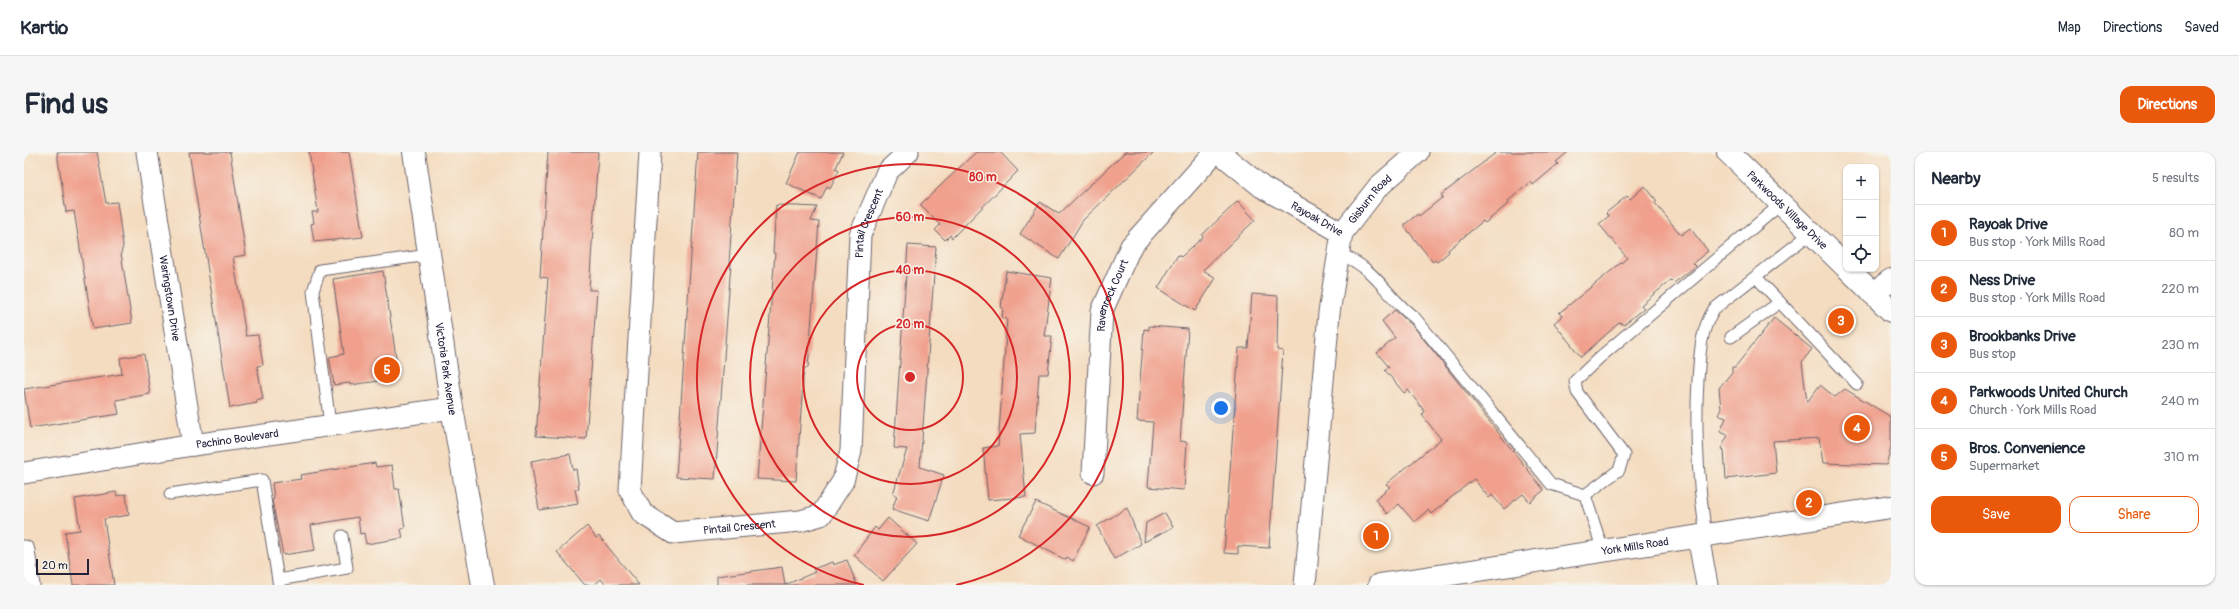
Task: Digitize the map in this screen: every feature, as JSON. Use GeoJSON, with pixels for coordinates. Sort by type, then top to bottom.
{"type":"FeatureCollection","features":[{"type":"Feature","properties":{"kind":"main road","name":"Victoria Park Avenue"},"geometry":{"type":"LineString","coordinates":[[414,152],[452,408],[483,585]]}},
{"type":"Feature","properties":{"kind":"main road","name":"Parkwoods Village Drive"},"geometry":{"type":"LineString","coordinates":[[1728,152],[1843,264]]}},
{"type":"Feature","properties":{"kind":"main road","name":"Parkwoods Village Drive"},"geometry":{"type":"LineString","coordinates":[[1851,272],[1891,311]]}},
{"type":"Feature","properties":{"kind":"main road"},"geometry":{"type":"LineString","coordinates":[[1873,294],[1891,280]]}},
{"type":"Feature","properties":{"kind":"main road","name":"York Mills Road"},"geometry":{"type":"LineString","coordinates":[[1379,585],[1891,507]]}},
{"type":"Feature","properties":{"kind":"street","name":"Waringstown Drive"},"geometry":{"type":"LineString","coordinates":[[147,152],[193,445]]}},
{"type":"Feature","properties":{"kind":"street","name":"Pintail Crescent"},"geometry":{"type":"LineString","coordinates":[[650,152],[630,490],[642,513],[673,533],[800,521],[821,515],[843,481],[851,451],[860,235],[887,172],[908,152]]}},
{"type":"Feature","properties":{"kind":"street","name":"Gisburn Road"},"geometry":{"type":"LineString","coordinates":[[1342,233],[1378,187],[1418,152]]}},
{"type":"Feature","properties":{"kind":"street","name":"Rayoak Drive"},"geometry":{"type":"LineString","coordinates":[[1224,154],[1262,187],[1342,233],[1330,313],[1305,585]]}},
{"type":"Feature","properties":{"kind":"street","name":"Ravenrock Court"},"geometry":{"type":"LineString","coordinates":[[1093,473],[1102,311],[1131,246],[1224,154]]}},
{"type":"Feature","properties":{"kind":"street","name":"Pachino Boulevard"},"geometry":{"type":"LineString","coordinates":[[24,474],[193,445],[452,408]]}},
{"type":"Feature","properties":{"kind":"street"},"geometry":{"type":"LineString","coordinates":[[1702,536],[1707,585]]}},
{"type":"Feature","properties":{"kind":"street"},"geometry":{"type":"LineString","coordinates":[[24,551],[29,585]]}},
{"type":"Feature","properties":{"kind":"lane"},"geometry":{"type":"LineString","coordinates":[[1585,495],[1619,470],[1624,454],[1577,392],[1575,381],[1599,358],[1781,204]]}},
{"type":"Feature","properties":{"kind":"lane"},"geometry":{"type":"LineString","coordinates":[[1702,536],[1696,414],[1701,342],[1707,321],[1714,309],[1811,233]]}},
{"type":"Feature","properties":{"kind":"lane"},"geometry":{"type":"LineString","coordinates":[[1339,254],[1356,260],[1372,274],[1405,311],[1415,318],[1551,484],[1585,495]]}},
{"type":"Feature","properties":{"kind":"lane"},"geometry":{"type":"LineString","coordinates":[[330,425],[313,291],[320,270],[429,255]]}},
{"type":"Feature","properties":{"kind":"lane"},"geometry":{"type":"LineString","coordinates":[[1756,277],[1857,384]]}},
{"type":"Feature","properties":{"kind":"lane"},"geometry":{"type":"LineString","coordinates":[[1731,337],[1780,302]]}},
{"type":"Feature","properties":{"kind":"lane"},"geometry":{"type":"LineString","coordinates":[[170,494],[262,480],[278,583],[347,568],[342,536]]}},
{"type":"Feature","properties":{"kind":"lane"},"geometry":{"type":"LineString","coordinates":[[1585,495],[1603,551]]}},
{"type":"Feature","properties":{"kind":"building"},"geometry":{"type":"Polygon","coordinates":[[[57,152],[97,152],[106,203],[117,202],[123,246],[121,253],[132,323],[93,329],[74,211],[66,212],[57,152]]]}},
{"type":"Feature","properties":{"kind":"building"},"geometry":{"type":"Polygon","coordinates":[[[189,152],[230,152],[246,255],[233,257],[246,336],[258,335],[263,365],[257,366],[263,399],[256,401],[257,403],[230,408],[189,152]]]}},
{"type":"Feature","properties":{"kind":"building"},"geometry":{"type":"Polygon","coordinates":[[[309,152],[349,152],[363,237],[314,242],[311,224],[314,223],[312,212],[318,212],[309,152]]]}},
{"type":"Feature","properties":{"kind":"building"},"geometry":{"type":"Polygon","coordinates":[[[548,152],[598,152],[589,290],[597,290],[586,439],[536,436],[548,278],[540,277],[548,152]]]}},
{"type":"Feature","properties":{"kind":"building"},"geometry":{"type":"Polygon","coordinates":[[[698,152],[737,152],[729,263],[731,263],[715,479],[676,477],[698,152]]]}},
{"type":"Feature","properties":{"kind":"building"},"geometry":{"type":"Polygon","coordinates":[[[800,152],[843,152],[836,168],[839,170],[830,188],[827,186],[821,199],[786,183],[800,152]]]}},
{"type":"Feature","properties":{"kind":"building"},"geometry":{"type":"Polygon","coordinates":[[[976,152],[1000,152],[1018,171],[952,238],[950,235],[945,240],[935,230],[940,225],[920,205],[976,152]]]}},
{"type":"Feature","properties":{"kind":"building"},"geometry":{"type":"Polygon","coordinates":[[[1125,152],[1154,152],[1083,220],[1059,259],[1020,234],[1040,202],[1059,214],[1125,152]]]}},
{"type":"Feature","properties":{"kind":"building"},"geometry":{"type":"Polygon","coordinates":[[[1497,152],[1568,152],[1556,162],[1558,164],[1533,185],[1531,182],[1485,223],[1483,221],[1448,250],[1449,252],[1437,262],[1435,260],[1433,262],[1405,227],[1405,224],[1418,214],[1419,216],[1443,197],[1441,195],[1497,152]]]}},
{"type":"Feature","properties":{"kind":"building"},"geometry":{"type":"Polygon","coordinates":[[[1645,186],[1657,201],[1655,203],[1681,235],[1690,228],[1708,251],[1693,263],[1696,266],[1674,283],[1671,280],[1641,305],[1644,308],[1623,325],[1620,322],[1581,357],[1554,323],[1562,316],[1559,313],[1627,258],[1599,224],[1609,216],[1606,213],[1627,196],[1630,199],[1645,186]]]}},
{"type":"Feature","properties":{"kind":"building"},"geometry":{"type":"Polygon","coordinates":[[[1238,201],[1255,220],[1203,270],[1216,278],[1195,311],[1158,288],[1178,255],[1181,257],[1238,201]]]}},
{"type":"Feature","properties":{"kind":"building"},"geometry":{"type":"Polygon","coordinates":[[[776,205],[817,207],[811,221],[819,222],[808,368],[804,368],[796,481],[757,479],[775,253],[773,253],[776,205]]]}},
{"type":"Feature","properties":{"kind":"building"},"geometry":{"type":"Polygon","coordinates":[[[908,245],[936,247],[920,467],[944,475],[929,521],[892,509],[897,496],[893,494],[907,449],[894,448],[908,245]]]}},
{"type":"Feature","properties":{"kind":"building"},"geometry":{"type":"Polygon","coordinates":[[[383,271],[398,370],[393,379],[350,385],[350,383],[334,385],[329,357],[344,354],[333,279],[383,271]]]}},
{"type":"Feature","properties":{"kind":"building"},"geometry":{"type":"Polygon","coordinates":[[[1006,271],[1052,278],[1044,336],[1052,336],[1048,374],[1039,374],[1035,433],[1020,434],[1026,497],[988,500],[983,448],[998,446],[1007,319],[1002,318],[1003,308],[1001,308],[1006,271]]]}},
{"type":"Feature","properties":{"kind":"building"},"geometry":{"type":"Polygon","coordinates":[[[1252,294],[1278,296],[1277,350],[1283,351],[1269,548],[1238,546],[1238,554],[1224,553],[1239,348],[1248,348],[1252,294]]]}},
{"type":"Feature","properties":{"kind":"building"},"geometry":{"type":"Polygon","coordinates":[[[1395,310],[1414,327],[1544,490],[1530,502],[1523,494],[1504,509],[1492,495],[1489,498],[1474,479],[1431,514],[1428,510],[1414,522],[1399,504],[1387,514],[1375,499],[1390,487],[1386,484],[1441,439],[1422,415],[1425,412],[1408,390],[1404,393],[1385,370],[1389,367],[1377,353],[1395,338],[1382,321],[1395,310]]]}},
{"type":"Feature","properties":{"kind":"building"},"geometry":{"type":"Polygon","coordinates":[[[1774,318],[1812,349],[1802,362],[1807,402],[1820,385],[1835,397],[1845,389],[1891,417],[1891,447],[1886,465],[1823,463],[1819,438],[1773,441],[1776,473],[1726,479],[1724,450],[1721,449],[1728,435],[1720,432],[1726,418],[1718,415],[1721,409],[1719,388],[1732,372],[1732,367],[1735,367],[1774,318]]]}},
{"type":"Feature","properties":{"kind":"building"},"geometry":{"type":"Polygon","coordinates":[[[1149,326],[1188,329],[1180,441],[1187,442],[1184,490],[1148,487],[1153,422],[1137,421],[1144,329],[1149,330],[1149,326]]]}},
{"type":"Feature","properties":{"kind":"building"},"geometry":{"type":"Polygon","coordinates":[[[144,354],[150,394],[116,400],[119,414],[30,428],[24,389],[122,374],[120,358],[144,354]]]}},
{"type":"Feature","properties":{"kind":"building"},"geometry":{"type":"Polygon","coordinates":[[[570,454],[573,470],[576,469],[579,489],[575,489],[578,504],[539,510],[531,461],[570,454]]]}},
{"type":"Feature","properties":{"kind":"building"},"geometry":{"type":"Polygon","coordinates":[[[375,463],[376,467],[392,465],[395,489],[399,489],[405,528],[401,529],[403,538],[366,544],[364,533],[360,534],[358,517],[311,525],[315,550],[283,555],[272,500],[274,499],[272,483],[301,479],[300,475],[375,463]]]}},
{"type":"Feature","properties":{"kind":"building"},"geometry":{"type":"Polygon","coordinates":[[[116,492],[117,496],[126,494],[129,515],[104,519],[114,585],[73,585],[65,532],[80,530],[75,499],[116,492]]]}},
{"type":"Feature","properties":{"kind":"building"},"geometry":{"type":"Polygon","coordinates":[[[1036,502],[1090,527],[1073,561],[1067,557],[1066,560],[1018,535],[1036,502]]]}},
{"type":"Feature","properties":{"kind":"building"},"geometry":{"type":"Polygon","coordinates":[[[1127,508],[1141,544],[1114,559],[1097,526],[1127,508]]]}},
{"type":"Feature","properties":{"kind":"building"},"geometry":{"type":"Polygon","coordinates":[[[1165,513],[1173,527],[1144,542],[1146,523],[1165,513]]]}},
{"type":"Feature","properties":{"kind":"building"},"geometry":{"type":"Polygon","coordinates":[[[888,518],[917,544],[883,581],[854,555],[875,527],[878,530],[888,518]]]}},
{"type":"Feature","properties":{"kind":"building"},"geometry":{"type":"Polygon","coordinates":[[[587,526],[596,538],[599,536],[639,585],[606,585],[601,579],[594,585],[585,585],[557,552],[587,526]]]}},
{"type":"Feature","properties":{"kind":"building"},"geometry":{"type":"Polygon","coordinates":[[[847,560],[857,585],[785,585],[815,572],[813,569],[832,562],[833,565],[847,560]]]}},
{"type":"Feature","properties":{"kind":"building"},"geometry":{"type":"Polygon","coordinates":[[[782,567],[785,585],[717,585],[717,576],[782,567]]]}},
{"type":"Feature","properties":{"kind":"place","name":"Brookbanks Drive"},"geometry":{"type":"Point","coordinates":[1841,321]}},
{"type":"Feature","properties":{"kind":"place","name":"Bros. Convenience"},"geometry":{"type":"Point","coordinates":[387,370]}},
{"type":"Feature","properties":{"kind":"place","name":"Parkwoods United Church"},"geometry":{"type":"Point","coordinates":[1857,428]}},
{"type":"Feature","properties":{"kind":"place","name":"Ness Drive"},"geometry":{"type":"Point","coordinates":[1809,503]}},
{"type":"Feature","properties":{"kind":"place","name":"Rayoak Drive"},"geometry":{"type":"Point","coordinates":[1376,536]}}]}
